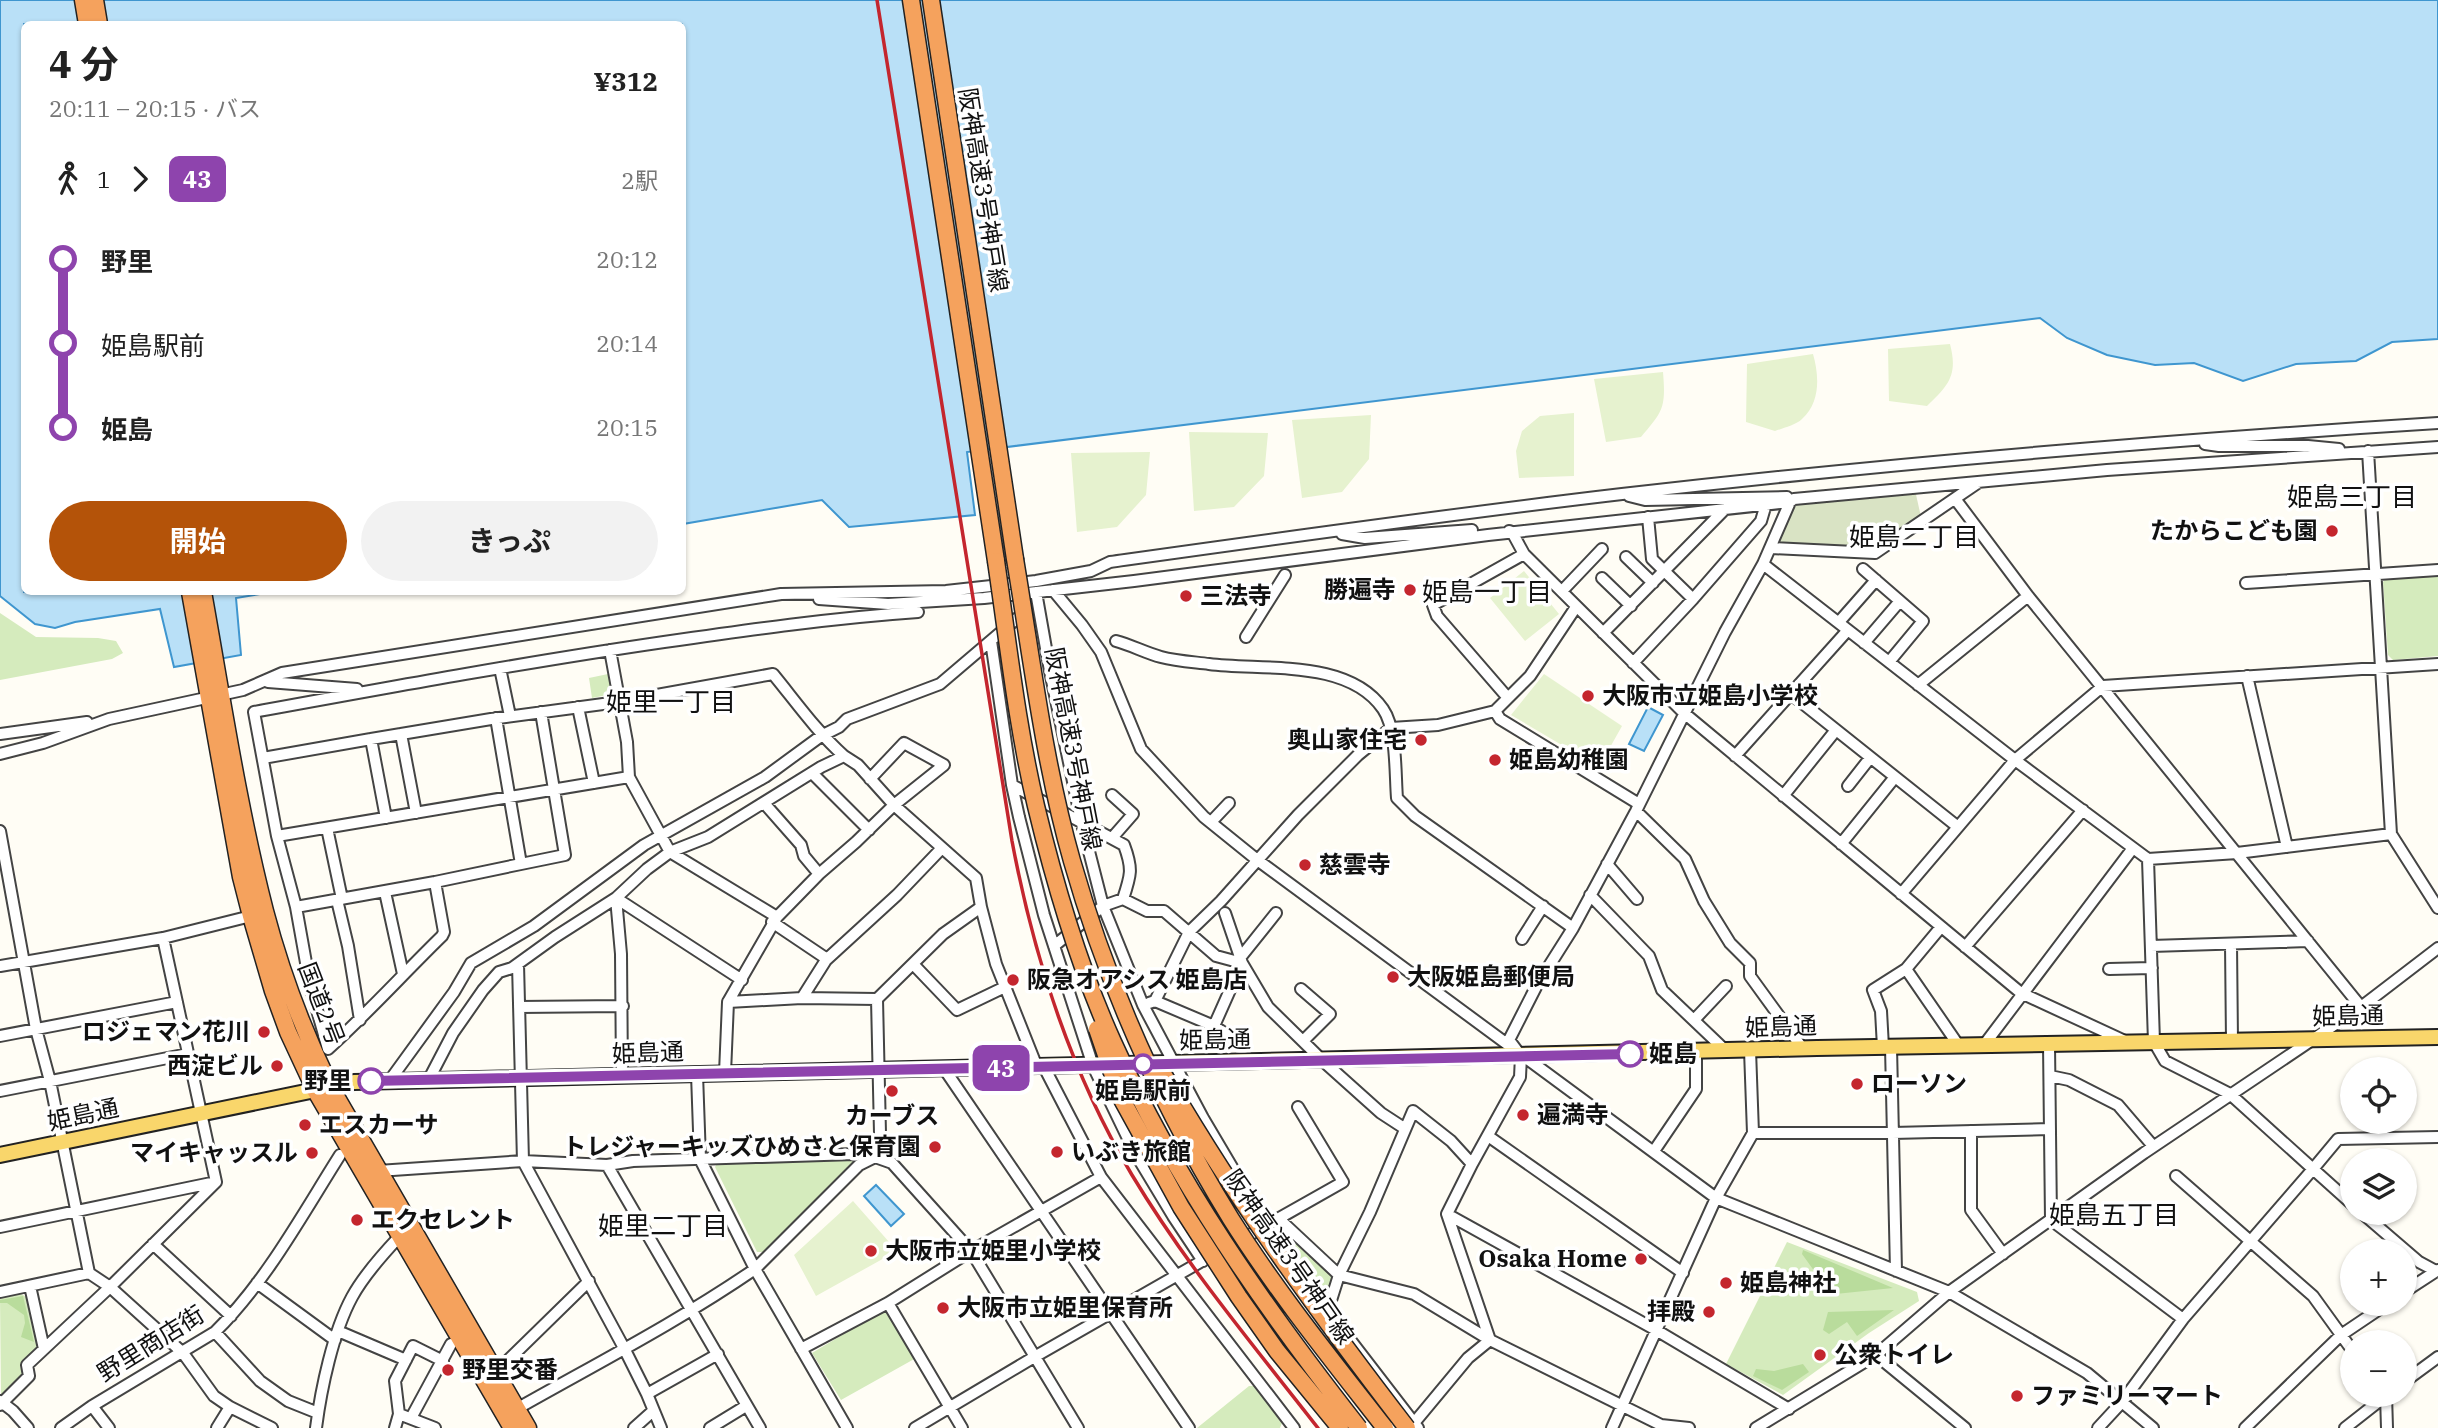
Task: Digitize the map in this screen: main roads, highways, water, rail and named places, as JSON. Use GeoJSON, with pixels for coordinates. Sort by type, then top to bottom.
{"type":"FeatureCollection","features":[{"type":"Feature","properties":{"kind":"highway"},"geometry":{"type":"LineString","coordinates":[[83,0],[86,21]]}},
{"type":"Feature","properties":{"kind":"highway"},"geometry":{"type":"LineString","coordinates":[[95,0],[98,21]]}},
{"type":"Feature","properties":{"kind":"highway","name":"阪神高速3号神戸線"},"geometry":{"type":"LineString","coordinates":[[911,0],[996,561],[1035,802],[1050,861],[1087,976],[1111,1039],[1177,1168],[1215,1231],[1285,1332],[1359,1428]]}},
{"type":"Feature","properties":{"kind":"highway","name":"阪神高速3号神戸線"},"geometry":{"type":"LineString","coordinates":[[931,0],[1044,736],[1071,859],[1108,970],[1161,1094],[1232,1220],[1302,1320],[1385,1428]]}},
{"type":"Feature","properties":{"kind":"highway","name":"国道2号"},"geometry":{"type":"LineString","coordinates":[[191,595],[265,913],[323,1088],[399,1237],[511,1417],[528,1428]]}},
{"type":"Feature","properties":{"kind":"highway","name":"国道2号"},"geometry":{"type":"LineString","coordinates":[[203,595],[214,691],[241,877],[273,991],[288,1031],[378,1171],[496,1372],[511,1417]]}},
{"type":"Feature","properties":{"kind":"highway"},"geometry":{"type":"LineString","coordinates":[[1035,802],[1046,863],[1120,1096],[1181,1207],[1239,1297],[1277,1350],[1340,1428]]}},
{"type":"Feature","properties":{"kind":"highway"},"geometry":{"type":"LineString","coordinates":[[1108,970],[1179,1102],[1267,1240],[1332,1331],[1413,1426]]}},
{"type":"Feature","properties":{"kind":"main road","name":"姫島通"},"geometry":{"type":"LineString","coordinates":[[0,1155],[354,1082],[390,1080],[2438,1037]]}},
{"type":"Feature","properties":{"kind":"water"},"geometry":{"type":"Polygon","coordinates":[[[0,0],[2438,0],[2438,339],[2392,342],[2356,361],[2296,364],[2243,381],[2194,363],[2155,365],[2107,355],[2067,338],[2040,318],[967,452],[975,515],[849,527],[822,500],[686,523],[686,21],[21,21],[21,595],[254,595],[236,598],[241,655],[174,667],[160,609],[75,622],[55,628],[35,624],[0,596],[0,0]]]}},
{"type":"Feature","properties":{"kind":"water"},"geometry":{"type":"Polygon","coordinates":[[[1648,707],[1663,715],[1644,751],[1629,744],[1648,707]]]}},
{"type":"Feature","properties":{"kind":"water"},"geometry":{"type":"Polygon","coordinates":[[[876,1185],[904,1214],[891,1226],[864,1196],[876,1185]]]}},
{"type":"Feature","properties":{"kind":"railway"},"geometry":{"type":"LineString","coordinates":[[877,0],[1012,841],[1031,928],[1057,1014],[1091,1096],[1132,1175],[1198,1273],[1318,1428]]}},
{"type":"Feature","properties":{"kind":"place","name":"たからこども園"},"geometry":{"type":"Point","coordinates":[2332,531]}},
{"type":"Feature","properties":{"kind":"place","name":"勝遍寺"},"geometry":{"type":"Point","coordinates":[1410,590]}},
{"type":"Feature","properties":{"kind":"place","name":"三法寺"},"geometry":{"type":"Point","coordinates":[1186,596]}},
{"type":"Feature","properties":{"kind":"place","name":"大阪市立姫島小学校"},"geometry":{"type":"Point","coordinates":[1588,696]}},
{"type":"Feature","properties":{"kind":"place","name":"奥山家住宅"},"geometry":{"type":"Point","coordinates":[1421,740]}},
{"type":"Feature","properties":{"kind":"place","name":"姫島幼稚園"},"geometry":{"type":"Point","coordinates":[1495,760]}},
{"type":"Feature","properties":{"kind":"place","name":"慈雲寺"},"geometry":{"type":"Point","coordinates":[1305,865]}},
{"type":"Feature","properties":{"kind":"place","name":"大阪姫島郵便局"},"geometry":{"type":"Point","coordinates":[1393,977]}},
{"type":"Feature","properties":{"kind":"place","name":"阪急オアシス 姫島店"},"geometry":{"type":"Point","coordinates":[1013,980]}},
{"type":"Feature","properties":{"kind":"place","name":"ロジェマン花川"},"geometry":{"type":"Point","coordinates":[264,1032]}},
{"type":"Feature","properties":{"kind":"place","name":"姫島"},"geometry":{"type":"Point","coordinates":[1630,1054]}},
{"type":"Feature","properties":{"kind":"place","name":"姫島駅前"},"geometry":{"type":"Point","coordinates":[1143,1064]}},
{"type":"Feature","properties":{"kind":"place","name":"西淀ビル"},"geometry":{"type":"Point","coordinates":[277,1066]}},
{"type":"Feature","properties":{"kind":"place","name":"野里"},"geometry":{"type":"Point","coordinates":[371,1081]}},
{"type":"Feature","properties":{"kind":"place","name":"ローソン"},"geometry":{"type":"Point","coordinates":[1857,1084]}},
{"type":"Feature","properties":{"kind":"place","name":"カーブス"},"geometry":{"type":"Point","coordinates":[892,1091]}},
{"type":"Feature","properties":{"kind":"place","name":"遍満寺"},"geometry":{"type":"Point","coordinates":[1523,1115]}},
{"type":"Feature","properties":{"kind":"place","name":"エスカーサ"},"geometry":{"type":"Point","coordinates":[305,1125]}},
{"type":"Feature","properties":{"kind":"place","name":"トレジャーキッズひめさと保育園"},"geometry":{"type":"Point","coordinates":[935,1147]}},
{"type":"Feature","properties":{"kind":"place","name":"いぶき旅館"},"geometry":{"type":"Point","coordinates":[1057,1152]}},
{"type":"Feature","properties":{"kind":"place","name":"マイキャッスル"},"geometry":{"type":"Point","coordinates":[312,1153]}},
{"type":"Feature","properties":{"kind":"place","name":"エクセレント"},"geometry":{"type":"Point","coordinates":[357,1220]}},
{"type":"Feature","properties":{"kind":"place","name":"大阪市立姫里小学校"},"geometry":{"type":"Point","coordinates":[871,1251]}},
{"type":"Feature","properties":{"kind":"place","name":"Osaka Home"},"geometry":{"type":"Point","coordinates":[1641,1259]}},
{"type":"Feature","properties":{"kind":"place","name":"姫島神社"},"geometry":{"type":"Point","coordinates":[1726,1283]}},
{"type":"Feature","properties":{"kind":"place","name":"大阪市立姫里保育所"},"geometry":{"type":"Point","coordinates":[943,1308]}},
{"type":"Feature","properties":{"kind":"place","name":"拝殿"},"geometry":{"type":"Point","coordinates":[1709,1312]}},
{"type":"Feature","properties":{"kind":"place","name":"公衆トイレ"},"geometry":{"type":"Point","coordinates":[1820,1355]}},
{"type":"Feature","properties":{"kind":"place","name":"野里交番"},"geometry":{"type":"Point","coordinates":[448,1370]}},
{"type":"Feature","properties":{"kind":"place","name":"ファミリーマート"},"geometry":{"type":"Point","coordinates":[2017,1396]}},
{"type":"Feature","properties":{"kind":"district","name":"姫島三丁目"},"geometry":{"type":"Point","coordinates":[2352,497]}},
{"type":"Feature","properties":{"kind":"district","name":"姫島二丁目"},"geometry":{"type":"Point","coordinates":[1914,537]}},
{"type":"Feature","properties":{"kind":"district","name":"姫島一丁目"},"geometry":{"type":"Point","coordinates":[1487,592]}},
{"type":"Feature","properties":{"kind":"district","name":"姫里一丁目"},"geometry":{"type":"Point","coordinates":[671,702]}},
{"type":"Feature","properties":{"kind":"district","name":"姫島五丁目"},"geometry":{"type":"Point","coordinates":[2114,1215]}},
{"type":"Feature","properties":{"kind":"district","name":"姫里二丁目"},"geometry":{"type":"Point","coordinates":[663,1226]}}]}
